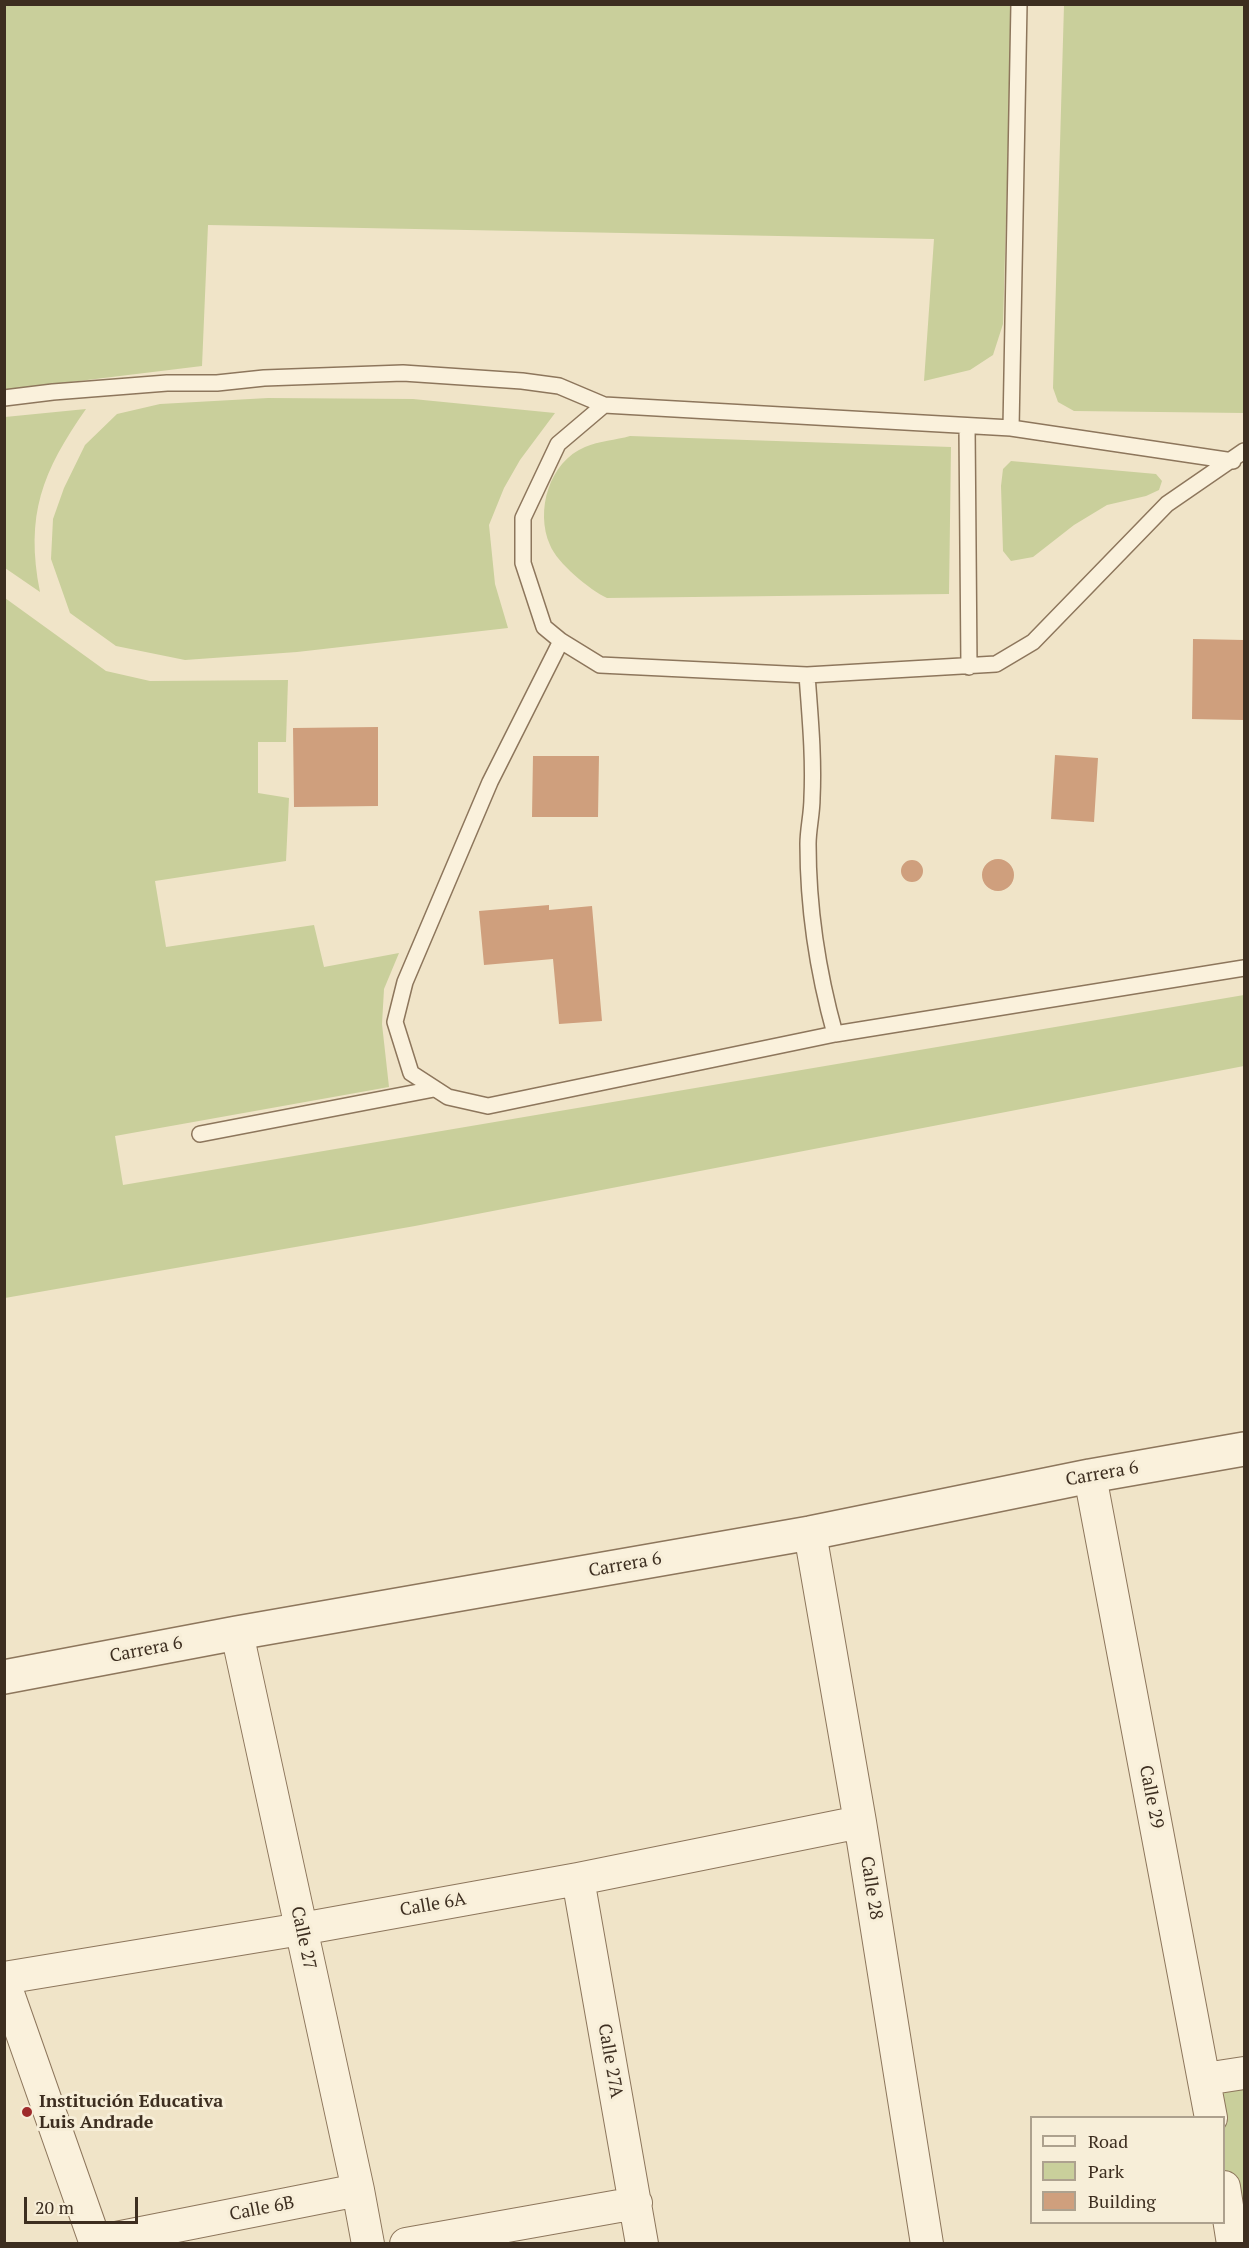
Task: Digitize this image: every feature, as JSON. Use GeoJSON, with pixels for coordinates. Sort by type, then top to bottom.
{"type":"FeatureCollection","features":[{"type":"Feature","properties":{"kind":"street","name":"Carrera 6"},"geometry":{"type":"LineString","coordinates":[[4,1677],[237,1633],[810,1533],[1090,1476],[1245,1449]]}},
{"type":"Feature","properties":{"kind":"street","name":"Calle 29"},"geometry":{"type":"LineString","coordinates":[[1090,1476],[1212,2116]]}},
{"type":"Feature","properties":{"kind":"street","name":"Calle 28"},"geometry":{"type":"LineString","coordinates":[[810,1533],[860,1822],[927,2244]]}},
{"type":"Feature","properties":{"kind":"street","name":"Calle 27"},"geometry":{"type":"LineString","coordinates":[[237,1633],[368,2244]]}},
{"type":"Feature","properties":{"kind":"street","name":"Calle 6A"},"geometry":{"type":"LineString","coordinates":[[4,1980],[578,1879],[860,1822]]}},
{"type":"Feature","properties":{"kind":"street","name":"Calle 27A"},"geometry":{"type":"LineString","coordinates":[[578,1879],[642,2244]]}},
{"type":"Feature","properties":{"kind":"street"},"geometry":{"type":"LineString","coordinates":[[4,1980],[96,2242]]}},
{"type":"Feature","properties":{"kind":"street"},"geometry":{"type":"LineString","coordinates":[[1205,2079],[1245,2073]]}},
{"type":"Feature","properties":{"kind":"street","name":"Calle 6B"},"geometry":{"type":"LineString","coordinates":[[96,2242],[358,2190]]}},
{"type":"Feature","properties":{"kind":"street"},"geometry":{"type":"LineString","coordinates":[[1225,2193],[1233,2244]]}},
{"type":"Feature","properties":{"kind":"street"},"geometry":{"type":"LineString","coordinates":[[406,2244],[636,2203]]}},
{"type":"Feature","properties":{"kind":"lane"},"geometry":{"type":"LineString","coordinates":[[1011,428],[1019,4]]}},
{"type":"Feature","properties":{"kind":"lane"},"geometry":{"type":"LineString","coordinates":[[4,398],[167,383],[217,383],[264,378],[403,373],[522,381],[559,386],[604,405],[1011,428],[1239,456]]}},
{"type":"Feature","properties":{"kind":"lane"},"geometry":{"type":"LineString","coordinates":[[604,405],[558,444],[523,518],[523,563],[544,627],[561,641],[600,665],[807,675],[969,667],[996,663],[1033,642],[1167,504],[1239,456]]}},
{"type":"Feature","properties":{"kind":"lane"},"geometry":{"type":"LineString","coordinates":[[967,426],[969,667]]}},
{"type":"Feature","properties":{"kind":"lane"},"geometry":{"type":"LineString","coordinates":[[561,641],[490,782],[405,982],[395,1022],[411,1073],[448,1097],[488,1106],[835,1034],[1245,968]]}},
{"type":"Feature","properties":{"kind":"lane"},"geometry":{"type":"LineString","coordinates":[[807,675],[812,752],[812,799],[808,844],[812,906],[816,950],[824,996],[835,1034]]}},
{"type":"Feature","properties":{"kind":"lane"},"geometry":{"type":"LineString","coordinates":[[200,1134],[434,1089]]}},
{"type":"Feature","properties":{"kind":"green space"},"geometry":{"type":"Polygon","coordinates":[[[4,5],[1012,5],[1003,324],[993,355],[970,370],[924,381],[934,239],[208,225],[202,366],[5,390],[4,5]]]}},
{"type":"Feature","properties":{"kind":"green space"},"geometry":{"type":"Polygon","coordinates":[[[1064,5],[1244,5],[1244,413],[1074,411],[1058,402],[1053,388],[1064,5]]]}},
{"type":"Feature","properties":{"kind":"green space"},"geometry":{"type":"Polygon","coordinates":[[[268,398],[413,399],[555,413],[520,460],[504,488],[489,525],[495,584],[508,628],[297,652],[185,660],[116,646],[70,613],[51,559],[53,519],[64,488],[85,445],[117,414],[160,404],[268,398]]]}},
{"type":"Feature","properties":{"kind":"green space"},"geometry":{"type":"Polygon","coordinates":[[[86,409],[58,453],[41,495],[36,517],[35,540],[40,592],[5,568],[5,417],[86,409]]]}},
{"type":"Feature","properties":{"kind":"green space"},"geometry":{"type":"Polygon","coordinates":[[[630,436],[951,447],[949,594],[607,598],[592,589],[559,560],[550,545],[546,532],[545,503],[554,476],[573,454],[590,445],[630,436]]]}},
{"type":"Feature","properties":{"kind":"green space"},"geometry":{"type":"Polygon","coordinates":[[[1011,461],[1156,474],[1162,481],[1159,490],[1146,496],[1107,505],[1074,525],[1033,557],[1011,561],[1003,551],[1001,486],[1003,469],[1011,461]]]}},
{"type":"Feature","properties":{"kind":"green space"},"geometry":{"type":"Polygon","coordinates":[[[5,598],[106,671],[150,681],[288,680],[286,742],[258,742],[258,793],[289,798],[286,861],[155,881],[166,947],[314,925],[324,967],[399,953],[384,989],[382,1024],[389,1087],[115,1136],[123,1185],[1244,995],[1244,1066],[415,1226],[5,1298],[5,598]]]}},
{"type":"Feature","properties":{"kind":"green space"},"geometry":{"type":"Polygon","coordinates":[[[1244,2073],[1244,2243],[1225,2190],[1225,2116],[1205,2079],[1244,2073]]]}},
{"type":"Feature","properties":{"kind":"building"},"geometry":{"type":"Polygon","coordinates":[[[1193,639],[1244,640],[1244,720],[1192,719],[1193,639]]]}},
{"type":"Feature","properties":{"kind":"building"},"geometry":{"type":"Polygon","coordinates":[[[378,727],[378,806],[294,807],[293,728],[378,727]]]}},
{"type":"Feature","properties":{"kind":"building"},"geometry":{"type":"Polygon","coordinates":[[[1055,755],[1098,758],[1094,822],[1051,819],[1055,755]]]}},
{"type":"Feature","properties":{"kind":"building"},"geometry":{"type":"Polygon","coordinates":[[[533,756],[599,756],[598,817],[532,817],[533,756]]]}},
{"type":"Feature","properties":{"kind":"building"},"geometry":{"type":"Polygon","coordinates":[[[998,859],[1009,864],[1014,875],[1009,886],[998,891],[987,886],[982,875],[987,864],[998,859]]]}},
{"type":"Feature","properties":{"kind":"building"},"geometry":{"type":"Polygon","coordinates":[[[912,860],[920,863],[923,871],[920,879],[912,882],[904,879],[901,871],[904,863],[912,860]]]}},
{"type":"Feature","properties":{"kind":"building"},"geometry":{"type":"Polygon","coordinates":[[[549,905],[549,910],[592,906],[602,1021],[559,1024],[553,959],[484,965],[479,911],[549,905]]]}},
{"type":"Feature","properties":{"kind":"place","name":"Institución Educativa Luis Andrade"},"geometry":{"type":"Point","coordinates":[27,2112]}}]}
